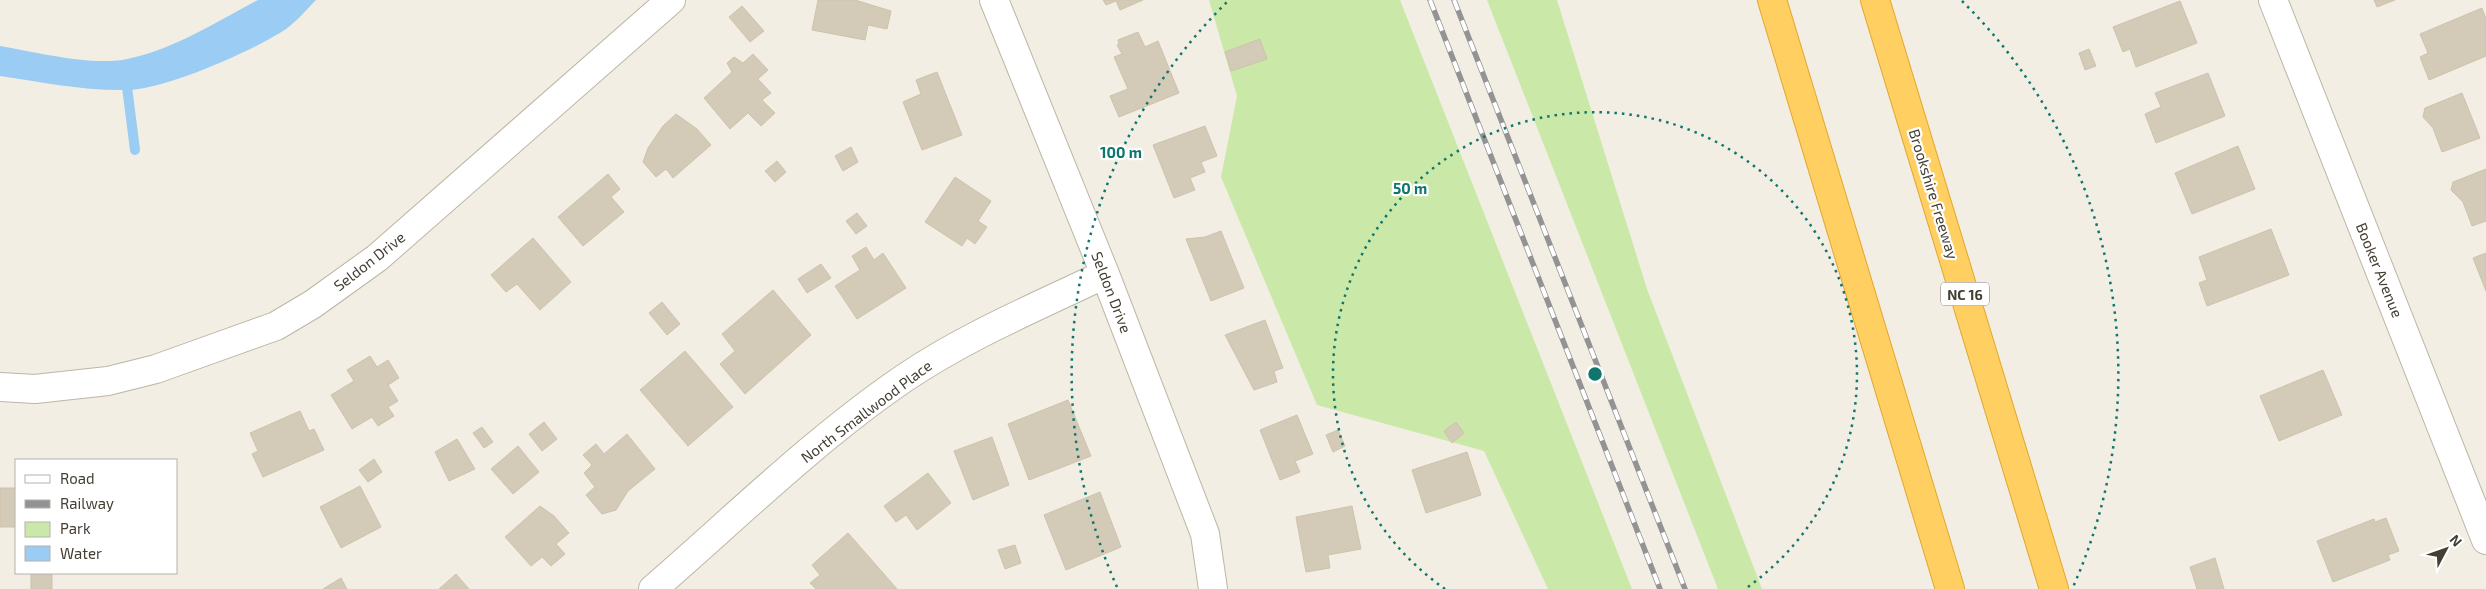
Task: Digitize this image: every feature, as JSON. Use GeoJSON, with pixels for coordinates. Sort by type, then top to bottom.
{"type":"FeatureCollection","features":[{"type":"Feature","properties":{"kind":"highway"},"geometry":{"type":"LineString","coordinates":[[1772,0],[1950,589]]}},
{"type":"Feature","properties":{"kind":"highway","name":"Brookshire Freeway"},"geometry":{"type":"LineString","coordinates":[[1875,0],[2054,589]]}},
{"type":"Feature","properties":{"kind":"street","name":"Seldon Drive"},"geometry":{"type":"LineString","coordinates":[[0,388],[35,389],[118,379],[156,370],[210,351],[284,321],[313,304],[377,258],[671,0]]}},
{"type":"Feature","properties":{"kind":"street","name":"Seldon Drive"},"geometry":{"type":"LineString","coordinates":[[994,0],[1105,274],[1205,534],[1213,589]]}},
{"type":"Feature","properties":{"kind":"street","name":"Booker Avenue"},"geometry":{"type":"LineString","coordinates":[[2273,0],[2486,540]]}},
{"type":"Feature","properties":{"kind":"street","name":"North Smallwood Place"},"geometry":{"type":"LineString","coordinates":[[653,589],[827,436],[902,380],[948,350],[1105,274]]}},
{"type":"Feature","properties":{"kind":"green space"},"geometry":{"type":"Polygon","coordinates":[[[1209,0],[1400,0],[1632,589],[1548,589],[1484,451],[1317,405],[1221,177],[1237,96],[1209,0]]]}},
{"type":"Feature","properties":{"kind":"green space"},"geometry":{"type":"Polygon","coordinates":[[[1487,0],[1557,0],[1647,289],[1762,589],[1718,589],[1487,0]]]}},
{"type":"Feature","properties":{"kind":"water"},"geometry":{"type":"Polygon","coordinates":[[[258,0],[316,0],[290,26],[253,48],[208,68],[163,84],[126,90],[110,90],[63,86],[0,76],[0,46],[93,61],[122,60],[140,56],[175,43],[258,0]]]}},
{"type":"Feature","properties":{"kind":"building"},"geometry":{"type":"Polygon","coordinates":[[[818,0],[855,0],[891,11],[887,29],[868,25],[865,40],[812,30],[818,0]]]}},
{"type":"Feature","properties":{"kind":"building"},"geometry":{"type":"Polygon","coordinates":[[[1103,0],[1143,0],[1120,10],[1116,1],[1106,5],[1103,0]]]}},
{"type":"Feature","properties":{"kind":"building"},"geometry":{"type":"Polygon","coordinates":[[[2374,0],[2395,0],[2377,7],[2374,0]]]}},
{"type":"Feature","properties":{"kind":"building"},"geometry":{"type":"Polygon","coordinates":[[[2180,1],[2197,43],[2136,67],[2130,49],[2123,52],[2113,27],[2180,1]]]}},
{"type":"Feature","properties":{"kind":"building"},"geometry":{"type":"Polygon","coordinates":[[[742,6],[764,31],[750,42],[729,17],[742,6]]]}},
{"type":"Feature","properties":{"kind":"building"},"geometry":{"type":"Polygon","coordinates":[[[2482,8],[2486,19],[2486,56],[2429,80],[2420,57],[2428,53],[2420,34],[2482,8]]]}},
{"type":"Feature","properties":{"kind":"building"},"geometry":{"type":"Polygon","coordinates":[[[1138,32],[1145,47],[1158,41],[1179,93],[1119,117],[1110,96],[1128,89],[1114,57],[1122,54],[1117,45],[1119,44],[1118,40],[1138,32]]]}},
{"type":"Feature","properties":{"kind":"building"},"geometry":{"type":"Polygon","coordinates":[[[1260,39],[1267,59],[1231,71],[1225,52],[1260,39]]]}},
{"type":"Feature","properties":{"kind":"building"},"geometry":{"type":"Polygon","coordinates":[[[2089,49],[2096,66],[2085,70],[2079,53],[2089,49]]]}},
{"type":"Feature","properties":{"kind":"building"},"geometry":{"type":"Polygon","coordinates":[[[753,54],[768,70],[758,79],[771,93],[762,100],[775,113],[761,126],[748,113],[730,129],[704,98],[732,72],[727,63],[734,57],[743,63],[753,54]]]}},
{"type":"Feature","properties":{"kind":"building"},"geometry":{"type":"Polygon","coordinates":[[[937,72],[962,135],[922,150],[903,102],[921,94],[916,80],[937,72]]]}},
{"type":"Feature","properties":{"kind":"building"},"geometry":{"type":"Polygon","coordinates":[[[2208,73],[2225,116],[2156,143],[2145,114],[2161,107],[2155,93],[2208,73]]]}},
{"type":"Feature","properties":{"kind":"building"},"geometry":{"type":"Polygon","coordinates":[[[2462,93],[2480,138],[2442,152],[2433,128],[2423,117],[2425,108],[2462,93]]]}},
{"type":"Feature","properties":{"kind":"building"},"geometry":{"type":"Polygon","coordinates":[[[676,114],[697,129],[711,145],[673,178],[666,169],[656,177],[643,162],[648,148],[663,126],[676,114]]]}},
{"type":"Feature","properties":{"kind":"building"},"geometry":{"type":"Polygon","coordinates":[[[1205,126],[1217,156],[1201,162],[1205,172],[1190,178],[1195,190],[1174,198],[1153,145],[1205,126]]]}},
{"type":"Feature","properties":{"kind":"building"},"geometry":{"type":"Polygon","coordinates":[[[2238,146],[2255,189],[2192,214],[2175,173],[2238,146]]]}},
{"type":"Feature","properties":{"kind":"building"},"geometry":{"type":"Polygon","coordinates":[[[851,147],[858,162],[843,171],[835,156],[851,147]]]}},
{"type":"Feature","properties":{"kind":"building"},"geometry":{"type":"Polygon","coordinates":[[[777,161],[786,172],[775,182],[765,171],[777,161]]]}},
{"type":"Feature","properties":{"kind":"building"},"geometry":{"type":"Polygon","coordinates":[[[2486,169],[2486,221],[2472,226],[2463,202],[2451,190],[2453,182],[2486,169]]]}},
{"type":"Feature","properties":{"kind":"building"},"geometry":{"type":"Polygon","coordinates":[[[608,174],[620,189],[611,197],[624,212],[583,246],[558,217],[608,174]]]}},
{"type":"Feature","properties":{"kind":"building"},"geometry":{"type":"Polygon","coordinates":[[[955,177],[991,201],[978,221],[987,227],[975,244],[967,238],[962,246],[925,222],[955,177]]]}},
{"type":"Feature","properties":{"kind":"building"},"geometry":{"type":"Polygon","coordinates":[[[857,213],[867,226],[856,234],[846,221],[857,213]]]}},
{"type":"Feature","properties":{"kind":"building"},"geometry":{"type":"Polygon","coordinates":[[[2271,229],[2289,275],[2207,306],[2199,283],[2207,280],[2199,257],[2271,229]]]}},
{"type":"Feature","properties":{"kind":"building"},"geometry":{"type":"Polygon","coordinates":[[[1221,231],[1244,288],[1211,301],[1186,239],[1205,237],[1221,231]]]}},
{"type":"Feature","properties":{"kind":"building"},"geometry":{"type":"Polygon","coordinates":[[[533,238],[571,282],[540,310],[517,284],[506,292],[491,275],[533,238]]]}},
{"type":"Feature","properties":{"kind":"building"},"geometry":{"type":"Polygon","coordinates":[[[866,247],[874,260],[883,253],[906,288],[857,319],[835,286],[860,270],[852,256],[866,247]]]}},
{"type":"Feature","properties":{"kind":"building"},"geometry":{"type":"Polygon","coordinates":[[[2486,253],[2486,291],[2473,258],[2486,253]]]}},
{"type":"Feature","properties":{"kind":"building"},"geometry":{"type":"Polygon","coordinates":[[[821,264],[831,278],[807,293],[798,279],[821,264]]]}},
{"type":"Feature","properties":{"kind":"building"},"geometry":{"type":"Polygon","coordinates":[[[773,290],[811,335],[745,394],[720,364],[735,351],[722,334],[773,290]]]}},
{"type":"Feature","properties":{"kind":"building"},"geometry":{"type":"Polygon","coordinates":[[[662,302],[680,324],[667,335],[649,313],[662,302]]]}},
{"type":"Feature","properties":{"kind":"building"},"geometry":{"type":"Polygon","coordinates":[[[1265,320],[1283,368],[1274,371],[1277,382],[1254,390],[1225,335],[1265,320]]]}},
{"type":"Feature","properties":{"kind":"building"},"geometry":{"type":"Polygon","coordinates":[[[685,351],[733,407],[688,446],[640,390],[685,351]]]}},
{"type":"Feature","properties":{"kind":"building"},"geometry":{"type":"Polygon","coordinates":[[[370,356],[377,367],[388,360],[399,378],[388,385],[398,401],[388,407],[394,416],[378,426],[372,417],[352,429],[331,395],[354,381],[347,370],[370,356]]]}},
{"type":"Feature","properties":{"kind":"building"},"geometry":{"type":"Polygon","coordinates":[[[2323,370],[2342,415],[2279,441],[2260,396],[2323,370]]]}},
{"type":"Feature","properties":{"kind":"building"},"geometry":{"type":"Polygon","coordinates":[[[1068,400],[1091,456],[1029,480],[1008,424],[1068,400]]]}},
{"type":"Feature","properties":{"kind":"building"},"geometry":{"type":"Polygon","coordinates":[[[300,411],[309,431],[314,429],[324,450],[263,477],[252,454],[258,451],[250,433],[300,411]]]}},
{"type":"Feature","properties":{"kind":"building"},"geometry":{"type":"Polygon","coordinates":[[[1297,415],[1313,454],[1295,461],[1300,472],[1280,480],[1260,430],[1297,415]]]}},
{"type":"Feature","properties":{"kind":"building"},"geometry":{"type":"Polygon","coordinates":[[[544,422],[557,439],[542,451],[529,434],[544,422]]]}},
{"type":"Feature","properties":{"kind":"building"},"geometry":{"type":"Polygon","coordinates":[[[1456,422],[1464,433],[1452,443],[1444,431],[1456,422]]]}},
{"type":"Feature","properties":{"kind":"building"},"geometry":{"type":"Polygon","coordinates":[[[482,427],[493,442],[484,448],[473,433],[482,427]]]}},
{"type":"Feature","properties":{"kind":"building"},"geometry":{"type":"Polygon","coordinates":[[[1338,430],[1345,446],[1333,452],[1326,435],[1338,430]]]}},
{"type":"Feature","properties":{"kind":"building"},"geometry":{"type":"Polygon","coordinates":[[[627,434],[655,469],[628,491],[616,510],[602,514],[586,495],[595,487],[584,473],[592,465],[583,455],[596,444],[604,454],[627,434]]]}},
{"type":"Feature","properties":{"kind":"building"},"geometry":{"type":"Polygon","coordinates":[[[992,437],[1009,485],[973,500],[954,451],[992,437]]]}},
{"type":"Feature","properties":{"kind":"building"},"geometry":{"type":"Polygon","coordinates":[[[457,439],[475,469],[449,481],[435,452],[457,439]]]}},
{"type":"Feature","properties":{"kind":"building"},"geometry":{"type":"Polygon","coordinates":[[[518,446],[539,472],[513,494],[491,469],[518,446]]]}},
{"type":"Feature","properties":{"kind":"building"},"geometry":{"type":"Polygon","coordinates":[[[1467,452],[1481,495],[1426,513],[1412,470],[1467,452]]]}},
{"type":"Feature","properties":{"kind":"building"},"geometry":{"type":"Polygon","coordinates":[[[374,459],[382,472],[368,482],[359,470],[374,459]]]}},
{"type":"Feature","properties":{"kind":"building"},"geometry":{"type":"Polygon","coordinates":[[[928,473],[951,503],[917,530],[906,515],[896,522],[884,506],[928,473]]]}},
{"type":"Feature","properties":{"kind":"building"},"geometry":{"type":"Polygon","coordinates":[[[360,486],[381,527],[341,548],[320,507],[360,486]]]}},
{"type":"Feature","properties":{"kind":"building"},"geometry":{"type":"Polygon","coordinates":[[[0,488],[15,488],[15,527],[0,527],[0,488]]]}},
{"type":"Feature","properties":{"kind":"building"},"geometry":{"type":"Polygon","coordinates":[[[1100,492],[1121,547],[1066,570],[1044,515],[1100,492]]]}},
{"type":"Feature","properties":{"kind":"building"},"geometry":{"type":"Polygon","coordinates":[[[540,506],[554,516],[569,533],[556,544],[565,554],[551,566],[542,557],[531,566],[505,537],[540,506]]]}},
{"type":"Feature","properties":{"kind":"building"},"geometry":{"type":"Polygon","coordinates":[[[1352,506],[1361,549],[1328,555],[1330,568],[1306,572],[1296,517],[1352,506]]]}},
{"type":"Feature","properties":{"kind":"building"},"geometry":{"type":"Polygon","coordinates":[[[2386,518],[2399,551],[2388,555],[2390,560],[2333,582],[2317,541],[2374,519],[2375,522],[2386,518]]]}},
{"type":"Feature","properties":{"kind":"building"},"geometry":{"type":"Polygon","coordinates":[[[848,533],[897,589],[816,589],[810,583],[820,575],[812,565],[848,533]]]}},
{"type":"Feature","properties":{"kind":"building"},"geometry":{"type":"Polygon","coordinates":[[[1015,545],[1021,563],[1005,569],[998,550],[1015,545]]]}},
{"type":"Feature","properties":{"kind":"building"},"geometry":{"type":"Polygon","coordinates":[[[2215,558],[2224,589],[2197,589],[2190,567],[2215,558]]]}},
{"type":"Feature","properties":{"kind":"building"},"geometry":{"type":"Polygon","coordinates":[[[31,574],[52,574],[52,589],[31,589],[31,574]]]}},
{"type":"Feature","properties":{"kind":"building"},"geometry":{"type":"Polygon","coordinates":[[[456,574],[469,589],[439,589],[456,574]]]}},
{"type":"Feature","properties":{"kind":"building"},"geometry":{"type":"Polygon","coordinates":[[[341,578],[347,589],[323,589],[341,578]]]}},
{"type":"Feature","properties":{"kind":"waterway"},"geometry":{"type":"LineString","coordinates":[[126,79],[135,150]]}},
{"type":"Feature","properties":{"kind":"railway"},"geometry":{"type":"LineString","coordinates":[[1430,0],[1660,589]]}},
{"type":"Feature","properties":{"kind":"railway"},"geometry":{"type":"LineString","coordinates":[[1454,0],[1685,589]]}}]}
